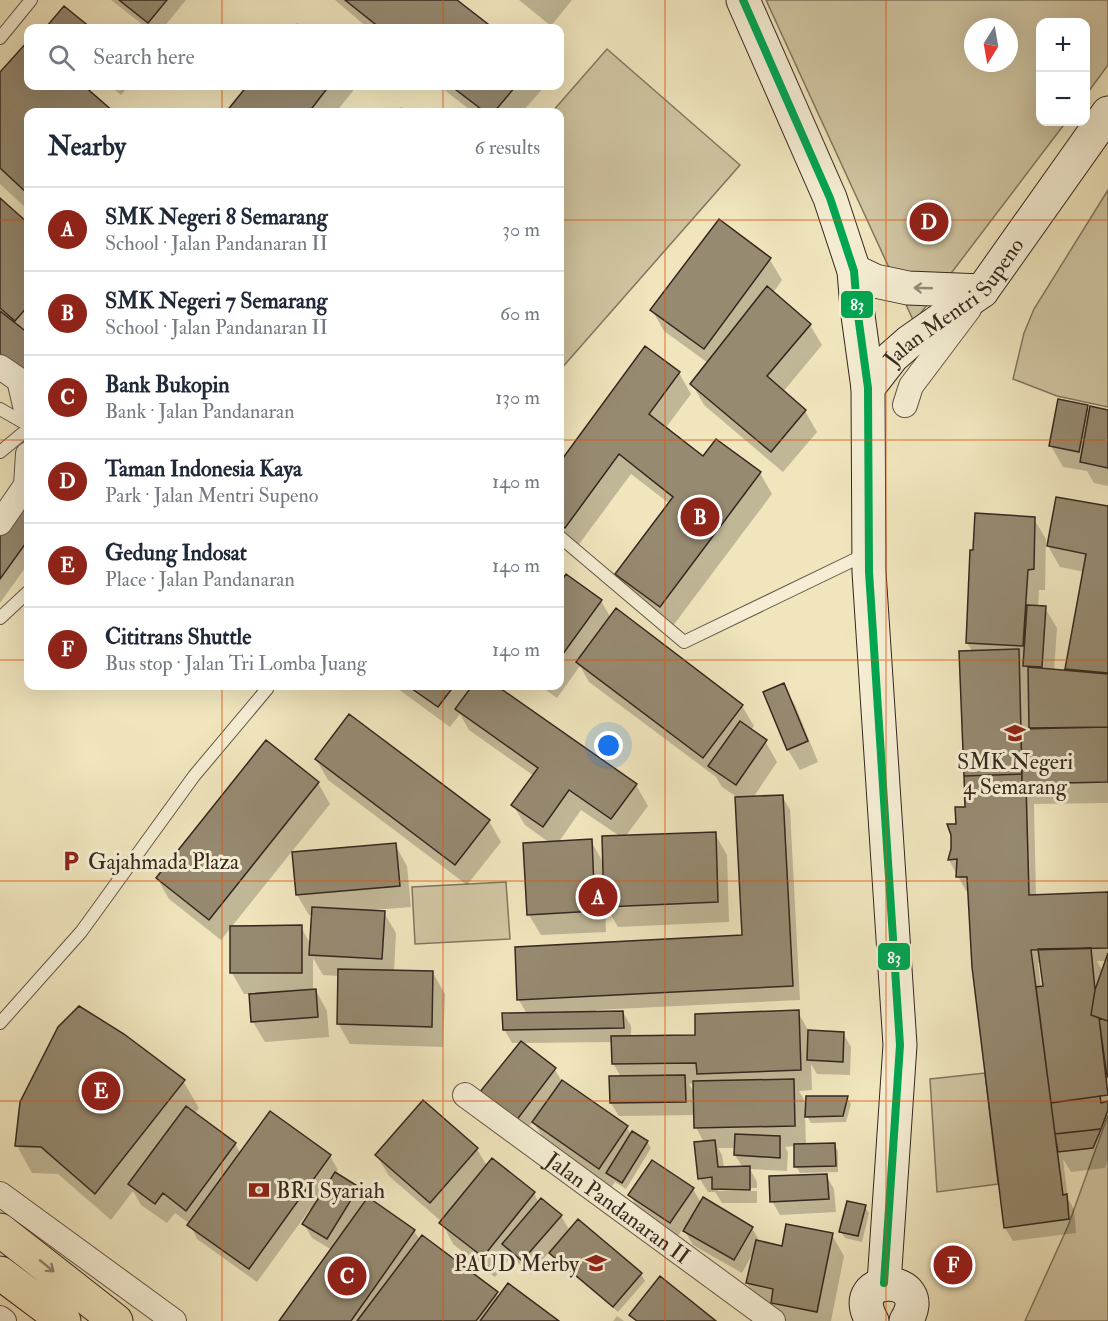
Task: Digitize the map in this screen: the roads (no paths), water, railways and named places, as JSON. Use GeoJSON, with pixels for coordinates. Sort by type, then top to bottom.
{"type":"FeatureCollection","features":[{"type":"Feature","properties":{"kind":"main road","name":"Jalan Mentri Supeno"},"geometry":{"type":"LineString","coordinates":[[743,0],[830,198],[854,271],[856,308],[868,388]]}},
{"type":"Feature","properties":{"kind":"main road","name":"Jalan Mentri Supeno"},"geometry":{"type":"LineString","coordinates":[[868,388],[892,357],[909,342],[982,291],[1108,112]]}},
{"type":"Feature","properties":{"kind":"main road"},"geometry":{"type":"LineString","coordinates":[[854,271],[875,281],[908,288],[982,291]]}},
{"type":"Feature","properties":{"kind":"main road"},"geometry":{"type":"LineString","coordinates":[[868,388],[869,572],[900,1045],[884,1283]]}},
{"type":"Feature","properties":{"kind":"main road"},"geometry":{"type":"LineString","coordinates":[[0,1230],[116,1321]]}},
{"type":"Feature","properties":{"kind":"main road"},"geometry":{"type":"LineString","coordinates":[[0,1273],[64,1321]]}},
{"type":"Feature","properties":{"kind":"main road"},"geometry":{"type":"LineString","coordinates":[[869,1316],[867,1299],[873,1289],[884,1283],[896,1283],[906,1290],[912,1300],[914,1318]]}},
{"type":"Feature","properties":{"kind":"street","name":"Jalan Mentri Supeno"},"geometry":{"type":"LineString","coordinates":[[905,405],[911,386],[949,333],[1002,266],[1108,122]]}},
{"type":"Feature","properties":{"kind":"street"},"geometry":{"type":"LineString","coordinates":[[0,367],[19,380],[24,401]]}},
{"type":"Feature","properties":{"kind":"street"},"geometry":{"type":"LineString","coordinates":[[0,523],[24,488]]}},
{"type":"Feature","properties":{"kind":"street","name":"Jalan Pandanaran II"},"geometry":{"type":"LineString","coordinates":[[465,1095],[773,1321]]}},
{"type":"Feature","properties":{"kind":"street"},"geometry":{"type":"LineString","coordinates":[[0,1194],[174,1321]]}},
{"type":"Feature","properties":{"kind":"street"},"geometry":{"type":"LineString","coordinates":[[0,1318],[4,1321]]}},
{"type":"Feature","properties":{"kind":"lane"},"geometry":{"type":"LineString","coordinates":[[0,38],[31,0]]}},
{"type":"Feature","properties":{"kind":"lane"},"geometry":{"type":"LineString","coordinates":[[0,409],[24,424]]}},
{"type":"Feature","properties":{"kind":"lane"},"geometry":{"type":"LineString","coordinates":[[0,452],[24,431]]}},
{"type":"Feature","properties":{"kind":"lane"},"geometry":{"type":"LineString","coordinates":[[564,540],[684,642],[858,558],[869,572]]}},
{"type":"Feature","properties":{"kind":"lane"},"geometry":{"type":"LineString","coordinates":[[0,618],[24,596]]}},
{"type":"Feature","properties":{"kind":"lane"},"geometry":{"type":"LineString","coordinates":[[0,1023],[81,932],[194,776],[266,690]]}},
{"type":"Feature","properties":{"kind":"place","name":"Taman Indonesia Kaya"},"geometry":{"type":"Point","coordinates":[929,222]}},
{"type":"Feature","properties":{"kind":"place","name":"SMK Negeri 7 Semarang"},"geometry":{"type":"Point","coordinates":[700,517]}},
{"type":"Feature","properties":{"kind":"place","name":"SMK Negeri 4 Semarang"},"geometry":{"type":"Point","coordinates":[1015,733]}},
{"type":"Feature","properties":{"kind":"place","name":"Gajahmada Plaza"},"geometry":{"type":"Point","coordinates":[71,861]}},
{"type":"Feature","properties":{"kind":"place","name":"SMK Negeri 8 Semarang"},"geometry":{"type":"Point","coordinates":[598,897]}},
{"type":"Feature","properties":{"kind":"place","name":"Gedung Indosat"},"geometry":{"type":"Point","coordinates":[101,1091]}},
{"type":"Feature","properties":{"kind":"place","name":"BRI Syariah"},"geometry":{"type":"Point","coordinates":[259,1190]}},
{"type":"Feature","properties":{"kind":"place","name":"PAUD Merby"},"geometry":{"type":"Point","coordinates":[596,1263]}},
{"type":"Feature","properties":{"kind":"place","name":"Cititrans Shuttle"},"geometry":{"type":"Point","coordinates":[953,1265]}},
{"type":"Feature","properties":{"kind":"place","name":"Bank Bukopin"},"geometry":{"type":"Point","coordinates":[347,1276]}}]}
